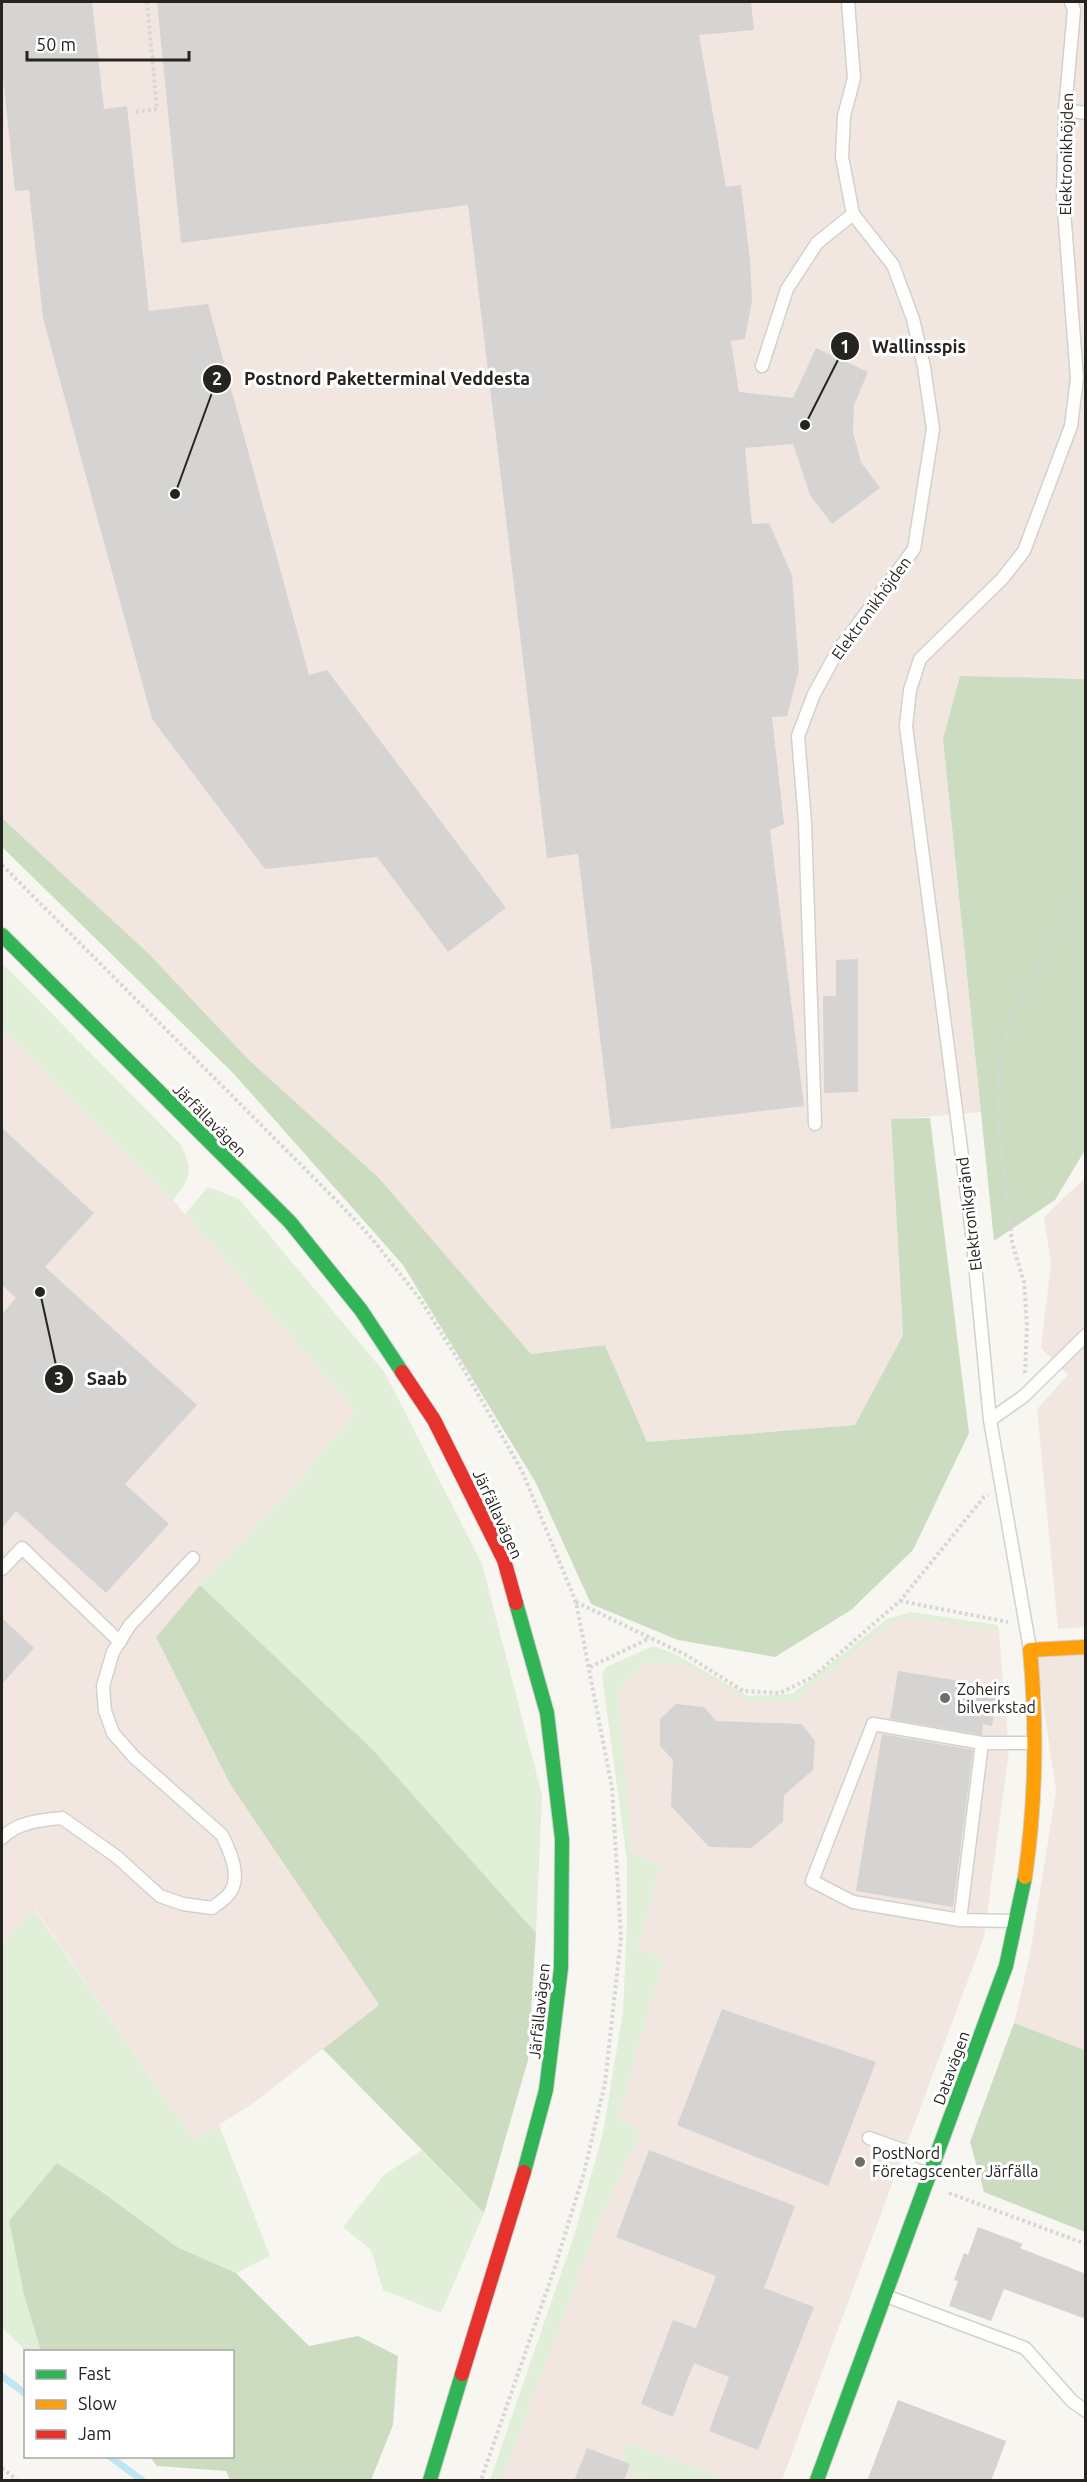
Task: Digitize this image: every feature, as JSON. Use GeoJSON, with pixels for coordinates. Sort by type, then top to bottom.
{"type":"FeatureCollection","features":[{"type":"Feature","properties":{"kind":"street","name":"Järfällavägen"},"geometry":{"type":"LineString","coordinates":[[2,935],[290,1222],[361,1310],[434,1420],[504,1560],[547,1713],[562,1839],[561,1968],[546,2090],[525,2170],[473,2333],[430,2481]]}},
{"type":"Feature","properties":{"kind":"street"},"geometry":{"type":"LineString","coordinates":[[1030,1650],[1086,1647]]}},
{"type":"Feature","properties":{"kind":"street","name":"Datavägen"},"geometry":{"type":"LineString","coordinates":[[817,2481],[1006,1966],[1018,1921],[1025,1888],[1033,1819],[1036,1743],[1030,1650]]}},
{"type":"Feature","properties":{"kind":"street","name":"Järfällavägen"},"geometry":{"type":"LineString","coordinates":[[426,2442],[473,2333]]}},
{"type":"Feature","properties":{"kind":"lane","name":"Elektronikhöjden"},"geometry":{"type":"LineString","coordinates":[[815,1124],[805,822],[798,736],[814,694],[837,652],[914,549],[933,429],[924,367],[913,319],[893,265],[853,214],[842,158],[844,116],[854,78],[848,2]]}},
{"type":"Feature","properties":{"kind":"lane","name":"Elektronikhöjden"},"geometry":{"type":"LineString","coordinates":[[942,1008],[906,726],[910,690],[920,659],[1002,579],[1024,551],[1071,426],[1077,378],[1063,197],[1065,110],[1074,10],[1071,2]]}},
{"type":"Feature","properties":{"kind":"lane"},"geometry":{"type":"LineString","coordinates":[[1065,110],[1086,113]]}},
{"type":"Feature","properties":{"kind":"lane"},"geometry":{"type":"LineString","coordinates":[[762,366],[787,289],[817,243],[853,214]]}},
{"type":"Feature","properties":{"kind":"lane","name":"Elektronikgränd"},"geometry":{"type":"LineString","coordinates":[[942,1008],[972,1233],[990,1420],[1030,1650]]}},
{"type":"Feature","properties":{"kind":"lane"},"geometry":{"type":"LineString","coordinates":[[990,1420],[1024,1396],[1086,1335]]}},
{"type":"Feature","properties":{"kind":"lane"},"geometry":{"type":"LineString","coordinates":[[2,1569],[22,1548],[120,1642]]}},
{"type":"Feature","properties":{"kind":"lane"},"geometry":{"type":"LineString","coordinates":[[2,1838],[10,1829],[39,1820],[63,1818],[117,1857],[160,1896],[183,1904],[212,1908],[230,1894],[235,1872],[231,1852],[222,1835],[134,1756],[114,1733],[105,1711],[103,1686],[113,1653],[130,1625],[193,1558]]}},
{"type":"Feature","properties":{"kind":"lane"},"geometry":{"type":"LineString","coordinates":[[1018,1921],[960,1920],[853,1902],[812,1881],[873,1724],[982,1743],[1036,1743]]}},
{"type":"Feature","properties":{"kind":"lane"},"geometry":{"type":"LineString","coordinates":[[960,1920],[982,1743]]}},
{"type":"Feature","properties":{"kind":"lane"},"geometry":{"type":"LineString","coordinates":[[869,2138],[934,2162]]}},
{"type":"Feature","properties":{"kind":"lane"},"geometry":{"type":"LineString","coordinates":[[886,2295],[1025,2348],[1072,2401],[1086,2410]]}},
{"type":"Feature","properties":{"kind":"path"},"geometry":{"type":"LineString","coordinates":[[136,112],[157,109],[147,2]]}},
{"type":"Feature","properties":{"kind":"path"},"geometry":{"type":"LineString","coordinates":[[2,865],[335,1198],[369,1235],[420,1299],[522,1471],[576,1602],[612,1788],[621,1936],[604,2083],[584,2173],[554,2270],[481,2481]]}},
{"type":"Feature","properties":{"kind":"path"},"geometry":{"type":"LineString","coordinates":[[1024,1396],[1027,1326],[1024,1282],[1012,1242],[998,1118],[999,1063],[1015,1008],[1086,887]]}},
{"type":"Feature","properties":{"kind":"path"},"geometry":{"type":"LineString","coordinates":[[576,1602],[686,1655],[743,1691],[780,1693],[811,1677],[900,1602],[984,1497],[1002,1488]]}},
{"type":"Feature","properties":{"kind":"path"},"geometry":{"type":"LineString","coordinates":[[900,1602],[1024,1626]]}},
{"type":"Feature","properties":{"kind":"path"},"geometry":{"type":"LineString","coordinates":[[590,1667],[650,1638]]}},
{"type":"Feature","properties":{"kind":"path"},"geometry":{"type":"LineString","coordinates":[[926,2184],[1086,2244]]}},
{"type":"Feature","properties":{"kind":"path"},"geometry":{"type":"LineString","coordinates":[[2,2469],[17,2481]]}},
{"type":"Feature","properties":{"kind":"shaded area"},"geometry":{"type":"Polygon","coordinates":[[[2,2],[1085,2],[1085,679],[1070,678],[943,739],[981,1112],[891,1120],[903,1335],[855,1425],[647,1442],[605,1345],[531,1354],[379,1178],[249,1060],[150,955],[2,818],[2,2]]]}},
{"type":"Feature","properties":{"kind":"shaded area"},"geometry":{"type":"Polygon","coordinates":[[[2,1028],[173,1200],[356,1412],[293,1487],[200,1585],[156,1637],[230,1784],[379,2005],[255,2102],[195,2140],[35,1909],[2,1944],[2,1028]]]}},
{"type":"Feature","properties":{"kind":"shaded area"},"geometry":{"type":"Polygon","coordinates":[[[1085,1178],[1085,1627],[1058,1629],[1037,1409],[1068,1375],[1041,1348],[1051,1263],[1044,1217],[1085,1178]]]}},
{"type":"Feature","properties":{"kind":"shaded area"},"geometry":{"type":"Polygon","coordinates":[[[908,1617],[999,1632],[1009,1751],[984,1937],[782,2480],[499,2480],[600,2219],[642,2130],[618,2120],[664,1958],[638,1948],[661,1865],[632,1854],[618,1691],[646,1663],[685,1664],[746,1700],[793,1702],[889,1624],[908,1617]]]}},
{"type":"Feature","properties":{"kind":"shaded area"},"geometry":{"type":"Polygon","coordinates":[[[1085,1652],[1085,2050],[1014,2023],[1030,1954],[1056,1791],[1036,1655],[1085,1652]]]}},
{"type":"Feature","properties":{"kind":"green space"},"geometry":{"type":"Polygon","coordinates":[[[960,676],[1085,679],[1085,1150],[1055,1200],[994,1241],[943,739],[960,676]]]}},
{"type":"Feature","properties":{"kind":"green space"},"geometry":{"type":"Polygon","coordinates":[[[2,818],[150,955],[249,1060],[379,1178],[531,1354],[605,1345],[647,1442],[855,1425],[903,1335],[891,1119],[930,1118],[969,1433],[913,1550],[851,1610],[775,1657],[678,1640],[591,1604],[536,1483],[403,1265],[234,1074],[2,847],[2,818]]]}},
{"type":"Feature","properties":{"kind":"green space"},"geometry":{"type":"Polygon","coordinates":[[[2,963],[181,1145],[187,1161],[188,1174],[184,1186],[173,1200],[2,1028],[2,963]]]}},
{"type":"Feature","properties":{"kind":"green space"},"geometry":{"type":"Polygon","coordinates":[[[208,1187],[239,1199],[385,1373],[482,1564],[542,1795],[536,1933],[372,1749],[200,1585],[293,1487],[356,1412],[185,1214],[208,1187]]]}},
{"type":"Feature","properties":{"kind":"green space"},"geometry":{"type":"Polygon","coordinates":[[[200,1585],[372,1749],[536,1933],[528,2060],[484,2213],[323,2049],[379,2005],[230,1784],[156,1637],[200,1585]]]}},
{"type":"Feature","properties":{"kind":"green space"},"geometry":{"type":"Polygon","coordinates":[[[911,1612],[997,1625],[999,1632],[908,1617],[889,1624],[793,1702],[746,1700],[685,1664],[646,1663],[618,1691],[632,1853],[661,1865],[638,1948],[664,1958],[618,2120],[642,2130],[600,2219],[502,2480],[490,2480],[574,2236],[603,2133],[623,2012],[627,1860],[602,1675],[606,1667],[653,1646],[677,1655],[748,1696],[792,1694],[887,1619],[911,1612]]]}},
{"type":"Feature","properties":{"kind":"green space"},"geometry":{"type":"Polygon","coordinates":[[[34,1909],[195,2140],[219,2125],[270,2256],[236,2273],[177,2247],[102,2192],[9,2222],[24,2295],[41,2350],[25,2350],[2,2328],[2,1944],[34,1909]]]}},
{"type":"Feature","properties":{"kind":"green space"},"geometry":{"type":"Polygon","coordinates":[[[1014,2023],[1085,2050],[1085,2232],[984,2192],[970,2142],[1014,2023]]]}},
{"type":"Feature","properties":{"kind":"green space"},"geometry":{"type":"Polygon","coordinates":[[[422,2150],[484,2213],[441,2313],[383,2290],[371,2250],[343,2227],[384,2175],[422,2150]]]}},
{"type":"Feature","properties":{"kind":"green space"},"geometry":{"type":"Polygon","coordinates":[[[57,2163],[102,2192],[177,2247],[236,2273],[309,2346],[358,2336],[398,2356],[393,2425],[371,2480],[230,2480],[226,2471],[157,2466],[151,2458],[234,2458],[234,2350],[41,2350],[24,2295],[9,2221],[57,2163]]]}},
{"type":"Feature","properties":{"kind":"green space"},"geometry":{"type":"Polygon","coordinates":[[[626,2442],[728,2480],[652,2480],[628,2471],[630,2465],[621,2461],[626,2442]]]}},
{"type":"Feature","properties":{"kind":"building"},"geometry":{"type":"Polygon","coordinates":[[[2,2],[92,2],[104,109],[127,106],[149,311],[208,304],[309,675],[327,670],[506,908],[448,952],[377,857],[265,869],[152,719],[43,318],[29,190],[15,191],[2,67],[2,2]]]}},
{"type":"Feature","properties":{"kind":"building"},"geometry":{"type":"Polygon","coordinates":[[[157,2],[751,2],[754,30],[699,35],[726,187],[741,185],[750,260],[752,301],[745,339],[731,341],[739,392],[793,398],[816,348],[868,372],[854,405],[853,432],[861,462],[880,488],[832,524],[810,495],[793,444],[745,448],[752,524],[769,523],[792,575],[799,670],[787,716],[772,717],[784,824],[770,830],[804,1106],[611,1129],[578,854],[547,858],[468,205],[181,243],[157,2]]]}},
{"type":"Feature","properties":{"kind":"building"},"geometry":{"type":"Polygon","coordinates":[[[858,959],[858,1092],[824,1093],[823,996],[836,996],[836,960],[858,959]]]}},
{"type":"Feature","properties":{"kind":"building"},"geometry":{"type":"Polygon","coordinates":[[[2,1128],[94,1213],[45,1267],[197,1405],[125,1484],[169,1524],[106,1593],[16,1511],[2,1528],[2,1314],[16,1298],[2,1285],[2,1128]]]}},
{"type":"Feature","properties":{"kind":"building"},"geometry":{"type":"Polygon","coordinates":[[[2,1618],[34,1648],[2,1684],[2,1618]]]}},
{"type":"Feature","properties":{"kind":"building","name":"Zoheirs bilverkstad"},"geometry":{"type":"Polygon","coordinates":[[[898,1671],[998,1687],[992,1726],[983,1724],[982,1735],[890,1719],[898,1671]]]}},
{"type":"Feature","properties":{"kind":"building"},"geometry":{"type":"Polygon","coordinates":[[[676,1704],[704,1707],[716,1721],[802,1724],[815,1741],[813,1770],[784,1795],[783,1822],[751,1848],[709,1847],[671,1806],[673,1760],[660,1746],[660,1719],[676,1704]]]}},
{"type":"Feature","properties":{"kind":"building"},"geometry":{"type":"Polygon","coordinates":[[[882,1734],[973,1750],[953,1907],[856,1891],[882,1734]]]}},
{"type":"Feature","properties":{"kind":"building"},"geometry":{"type":"Polygon","coordinates":[[[722,2009],[876,2062],[828,2186],[677,2125],[722,2009]]]}},
{"type":"Feature","properties":{"kind":"building"},"geometry":{"type":"Polygon","coordinates":[[[649,2150],[795,2206],[764,2288],[814,2307],[758,2450],[709,2431],[729,2377],[694,2363],[673,2417],[641,2404],[673,2320],[696,2328],[716,2276],[616,2237],[649,2150]]]}},
{"type":"Feature","properties":{"kind":"building"},"geometry":{"type":"Polygon","coordinates":[[[978,2227],[1023,2244],[1020,2248],[1086,2274],[1086,2319],[1004,2289],[991,2321],[949,2306],[958,2281],[954,2280],[964,2253],[968,2255],[978,2227]]]}},
{"type":"Feature","properties":{"kind":"building"},"geometry":{"type":"Polygon","coordinates":[[[898,2400],[1006,2441],[991,2481],[867,2481],[898,2400]]]}},
{"type":"Feature","properties":{"kind":"building"},"geometry":{"type":"Polygon","coordinates":[[[587,2448],[630,2464],[624,2481],[574,2481],[587,2448]]]}},
{"type":"Feature","properties":{"kind":"waterway"},"geometry":{"type":"LineString","coordinates":[[2,2376],[24,2392]]}},
{"type":"Feature","properties":{"kind":"waterway"},"geometry":{"type":"LineString","coordinates":[[112,2458],[142,2480]]}},
{"type":"Feature","properties":{"kind":"traffic: fast"},"geometry":{"type":"LineString","coordinates":[[2,935],[290,1222],[361,1310],[402,1372]]}},
{"type":"Feature","properties":{"kind":"traffic: fast"},"geometry":{"type":"LineString","coordinates":[[516,1603],[547,1713],[562,1839],[561,1968],[546,2090],[524,2172]]}},
{"type":"Feature","properties":{"kind":"traffic: fast"},"geometry":{"type":"LineString","coordinates":[[817,2480],[1006,1966],[1025,1877]]}},
{"type":"Feature","properties":{"kind":"traffic: fast"},"geometry":{"type":"LineString","coordinates":[[430,2480],[462,2374]]}},
{"type":"Feature","properties":{"kind":"traffic: slow"},"geometry":{"type":"LineString","coordinates":[[1025,1877],[1034,1763],[1034,1707],[1030,1650],[1086,1647]]}},
{"type":"Feature","properties":{"kind":"traffic: jam"},"geometry":{"type":"LineString","coordinates":[[402,1372],[434,1420],[504,1560],[516,1603]]}},
{"type":"Feature","properties":{"kind":"traffic: jam"},"geometry":{"type":"LineString","coordinates":[[462,2374],[524,2172]]}},
{"type":"Feature","properties":{"kind":"place","name":"Wallinsspis"},"geometry":{"type":"Point","coordinates":[805,425]}},
{"type":"Feature","properties":{"kind":"place","name":"Postnord Paketterminal Veddesta"},"geometry":{"type":"Point","coordinates":[175,494]}},
{"type":"Feature","properties":{"kind":"place","name":"Saab"},"geometry":{"type":"Point","coordinates":[40,1292]}},
{"type":"Feature","properties":{"kind":"place","name":"Zoheirs bilverkstad"},"geometry":{"type":"Point","coordinates":[945,1698]}},
{"type":"Feature","properties":{"kind":"place","name":"PostNord Företagscenter Järfälla"},"geometry":{"type":"Point","coordinates":[860,2162]}}]}
